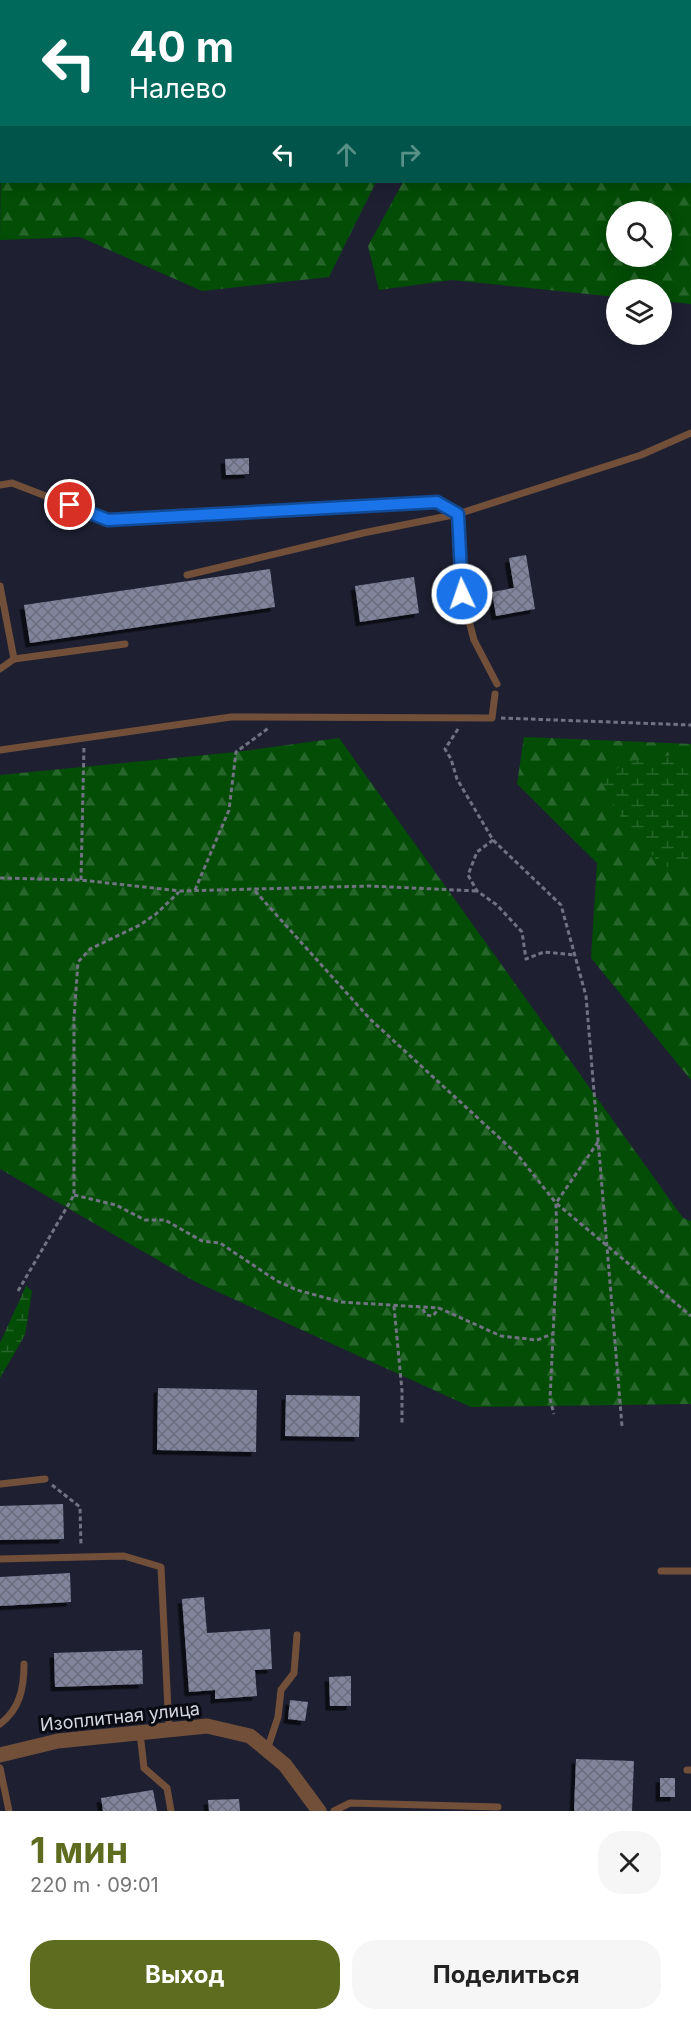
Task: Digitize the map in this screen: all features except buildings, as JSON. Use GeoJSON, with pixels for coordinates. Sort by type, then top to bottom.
{"type":"FeatureCollection","features":[{"type":"Feature","properties":{"kind":"street","name":"Изоплитная улица"},"geometry":{"type":"LineString","coordinates":[[0,1755],[58,1741],[207,1726],[250,1736],[285,1765],[319,1811]]}},
{"type":"Feature","properties":{"kind":"lane"},"geometry":{"type":"LineString","coordinates":[[187,575],[363,533],[458,514],[641,455],[691,433]]}},
{"type":"Feature","properties":{"kind":"lane"},"geometry":{"type":"LineString","coordinates":[[0,485],[12,483],[108,520],[437,502],[458,514]]}},
{"type":"Feature","properties":{"kind":"lane"},"geometry":{"type":"LineString","coordinates":[[458,514],[462,594],[474,640],[497,684]]}},
{"type":"Feature","properties":{"kind":"lane"},"geometry":{"type":"LineString","coordinates":[[0,586],[14,659]]}},
{"type":"Feature","properties":{"kind":"lane"},"geometry":{"type":"LineString","coordinates":[[0,669],[14,659],[124,644]]}},
{"type":"Feature","properties":{"kind":"lane"},"geometry":{"type":"LineString","coordinates":[[0,750],[231,717],[492,718],[495,694]]}},
{"type":"Feature","properties":{"kind":"lane"},"geometry":{"type":"LineString","coordinates":[[0,1484],[45,1479]]}},
{"type":"Feature","properties":{"kind":"lane"},"geometry":{"type":"LineString","coordinates":[[0,1559],[124,1556],[161,1567],[169,1730]]}},
{"type":"Feature","properties":{"kind":"lane"},"geometry":{"type":"LineString","coordinates":[[661,1571],[691,1571]]}},
{"type":"Feature","properties":{"kind":"lane"},"geometry":{"type":"LineString","coordinates":[[267,1750],[278,1717],[281,1690],[294,1673],[297,1635]]}},
{"type":"Feature","properties":{"kind":"lane"},"geometry":{"type":"LineString","coordinates":[[0,1724],[8,1718],[24,1691],[24,1664]]}},
{"type":"Feature","properties":{"kind":"lane"},"geometry":{"type":"LineString","coordinates":[[140,1733],[144,1768],[167,1788],[171,1811]]}},
{"type":"Feature","properties":{"kind":"lane"},"geometry":{"type":"LineString","coordinates":[[0,1768],[9,1811]]}},
{"type":"Feature","properties":{"kind":"lane"},"geometry":{"type":"LineString","coordinates":[[334,1811],[350,1803],[498,1807]]}},
{"type":"Feature","properties":{"kind":"path"},"geometry":{"type":"LineString","coordinates":[[195,890],[229,810],[236,752],[285,716]]}},
{"type":"Feature","properties":{"kind":"path"},"geometry":{"type":"LineString","coordinates":[[477,717],[459,728],[445,749],[451,759],[457,779],[493,840],[561,905],[586,996],[622,1426]]}},
{"type":"Feature","properties":{"kind":"path"},"geometry":{"type":"LineString","coordinates":[[492,718],[691,725]]}},
{"type":"Feature","properties":{"kind":"path"},"geometry":{"type":"LineString","coordinates":[[81,880],[85,737]]}},
{"type":"Feature","properties":{"kind":"path"},"geometry":{"type":"LineString","coordinates":[[493,840],[477,852],[468,875],[477,891],[497,905],[522,932],[526,959],[544,952],[575,955]]}},
{"type":"Feature","properties":{"kind":"path"},"geometry":{"type":"LineString","coordinates":[[0,878],[81,880],[180,891],[255,891],[370,886],[477,891]]}},
{"type":"Feature","properties":{"kind":"path"},"geometry":{"type":"LineString","coordinates":[[18,1291],[75,1195],[74,1018],[78,962],[90,949],[140,925],[156,914],[180,891]]}},
{"type":"Feature","properties":{"kind":"path"},"geometry":{"type":"LineString","coordinates":[[255,891],[370,1019],[518,1154],[556,1203],[691,1316]]}},
{"type":"Feature","properties":{"kind":"path"},"geometry":{"type":"LineString","coordinates":[[554,1414],[550,1398],[557,1251],[556,1203],[598,1141]]}},
{"type":"Feature","properties":{"kind":"path"},"geometry":{"type":"LineString","coordinates":[[75,1195],[116,1205],[145,1220],[165,1220],[202,1241],[220,1243],[277,1281],[297,1290],[341,1302],[423,1309],[439,1308],[501,1336],[537,1340],[552,1334]]}},
{"type":"Feature","properties":{"kind":"path"},"geometry":{"type":"LineString","coordinates":[[394,1306],[402,1391],[402,1424]]}},
{"type":"Feature","properties":{"kind":"path"},"geometry":{"type":"LineString","coordinates":[[423,1309],[426,1315],[433,1316],[439,1308]]}},
{"type":"Feature","properties":{"kind":"path"},"geometry":{"type":"LineString","coordinates":[[45,1479],[80,1507],[81,1557]]}},
{"type":"Feature","properties":{"kind":"green space"},"geometry":{"type":"Polygon","coordinates":[[[1,183],[376,183],[329,277],[202,291],[80,237],[0,240],[1,183]]]}},
{"type":"Feature","properties":{"kind":"green space"},"geometry":{"type":"Polygon","coordinates":[[[402,183],[691,183],[691,304],[672,302],[672,279],[606,279],[606,296],[452,280],[379,290],[368,246],[402,183]]]}},
{"type":"Feature","properties":{"kind":"green space"},"geometry":{"type":"Polygon","coordinates":[[[524,737],[691,744],[691,1080],[591,958],[597,863],[517,784],[524,737]]]}},
{"type":"Feature","properties":{"kind":"green space"},"geometry":{"type":"Polygon","coordinates":[[[339,738],[683,1218],[691,1221],[691,1404],[471,1407],[196,1282],[0,1169],[0,775],[236,752],[339,738]]]}},
{"type":"Feature","properties":{"kind":"green space"},"geometry":{"type":"Polygon","coordinates":[[[679,754],[691,756],[691,866],[663,867],[624,823],[601,781],[626,762],[679,754]]]}},
{"type":"Feature","properties":{"kind":"green space"},"geometry":{"type":"Polygon","coordinates":[[[26,1286],[32,1291],[25,1335],[0,1378],[0,1343],[26,1286]]]}},
{"type":"Feature","properties":{"kind":"route"},"geometry":{"type":"LineString","coordinates":[[70,505],[108,520],[437,502],[458,514],[462,594]]}}]}
